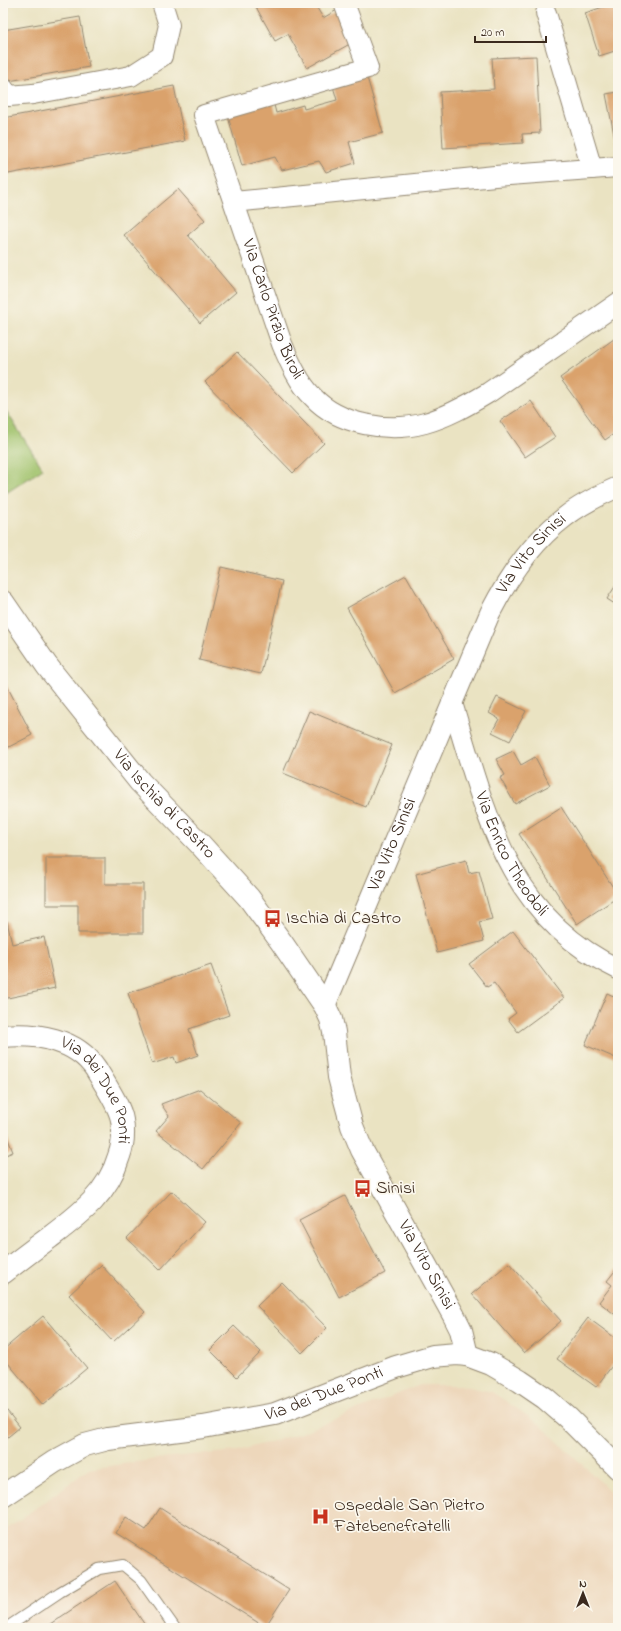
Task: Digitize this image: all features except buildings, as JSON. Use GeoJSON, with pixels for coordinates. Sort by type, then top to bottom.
{"type":"FeatureCollection","features":[{"type":"Feature","properties":{"kind":"street"},"geometry":{"type":"LineString","coordinates":[[3,88],[10,96],[33,94],[131,76],[162,56],[169,25],[162,3]]}},
{"type":"Feature","properties":{"kind":"street","name":"Via Carlo Pirzio Biroli"},"geometry":{"type":"LineString","coordinates":[[344,3],[368,68],[204,115],[282,344],[292,366],[314,399],[335,413],[354,421],[374,425],[403,426],[425,423],[468,405],[488,393],[618,303]]}},
{"type":"Feature","properties":{"kind":"street"},"geometry":{"type":"LineString","coordinates":[[546,13],[592,169]]}},
{"type":"Feature","properties":{"kind":"street"},"geometry":{"type":"LineString","coordinates":[[234,202],[495,176],[618,167]]}},
{"type":"Feature","properties":{"kind":"street","name":"Via Vito Sinisi"},"geometry":{"type":"LineString","coordinates":[[467,1355],[461,1330],[454,1316],[362,1150],[352,1126],[339,1077],[334,1032],[331,1019],[325,1006],[490,613],[500,595],[524,559],[565,516],[597,496],[618,486]]}},
{"type":"Feature","properties":{"kind":"street","name":"Via Ischia di Castro"},"geometry":{"type":"LineString","coordinates":[[3,602],[47,666],[140,782],[200,844],[249,898],[325,1006]]}},
{"type":"Feature","properties":{"kind":"street","name":"Via Enrico Theodoli"},"geometry":{"type":"LineString","coordinates":[[452,703],[486,813],[505,857],[516,877],[545,917],[561,933],[590,954],[618,969]]}},
{"type":"Feature","properties":{"kind":"street","name":"Via dei Due Ponti"},"geometry":{"type":"LineString","coordinates":[[3,1036],[23,1035],[56,1040],[87,1057],[96,1069],[121,1115],[123,1136],[121,1152],[113,1174],[98,1196],[79,1215],[3,1272]]}},
{"type":"Feature","properties":{"kind":"street","name":"Via dei Due Ponti"},"geometry":{"type":"LineString","coordinates":[[3,1496],[54,1462],[85,1445],[108,1439],[203,1427],[275,1414],[396,1367],[433,1356],[467,1355],[491,1364],[504,1371],[545,1398],[568,1418],[618,1468]]}},
{"type":"Feature","properties":{"kind":"lane"},"geometry":{"type":"LineString","coordinates":[[6,1628],[60,1592],[99,1569],[122,1565],[141,1580],[175,1628]]}},
{"type":"Feature","properties":{"kind":"shaded area","name":"Ospedale San Pietro Fatebenefratelli"},"geometry":{"type":"Polygon","coordinates":[[[420,1385],[460,1385],[492,1392],[538,1423],[618,1500],[618,1628],[3,1628],[3,1532],[89,1469],[171,1457],[238,1451],[301,1433],[420,1385]]]}},
{"type":"Feature","properties":{"kind":"green space"},"geometry":{"type":"Polygon","coordinates":[[[3,406],[43,469],[3,495],[3,406]]]}},
{"type":"Feature","properties":{"kind":"place","name":"Ischia di Castro"},"geometry":{"type":"Point","coordinates":[273,919]}},
{"type":"Feature","properties":{"kind":"place","name":"Sinisi"},"geometry":{"type":"Point","coordinates":[363,1189]}},
{"type":"Feature","properties":{"kind":"place","name":"Ospedale San Pietro Fatebenefratelli"},"geometry":{"type":"Point","coordinates":[321,1516]}}]}
